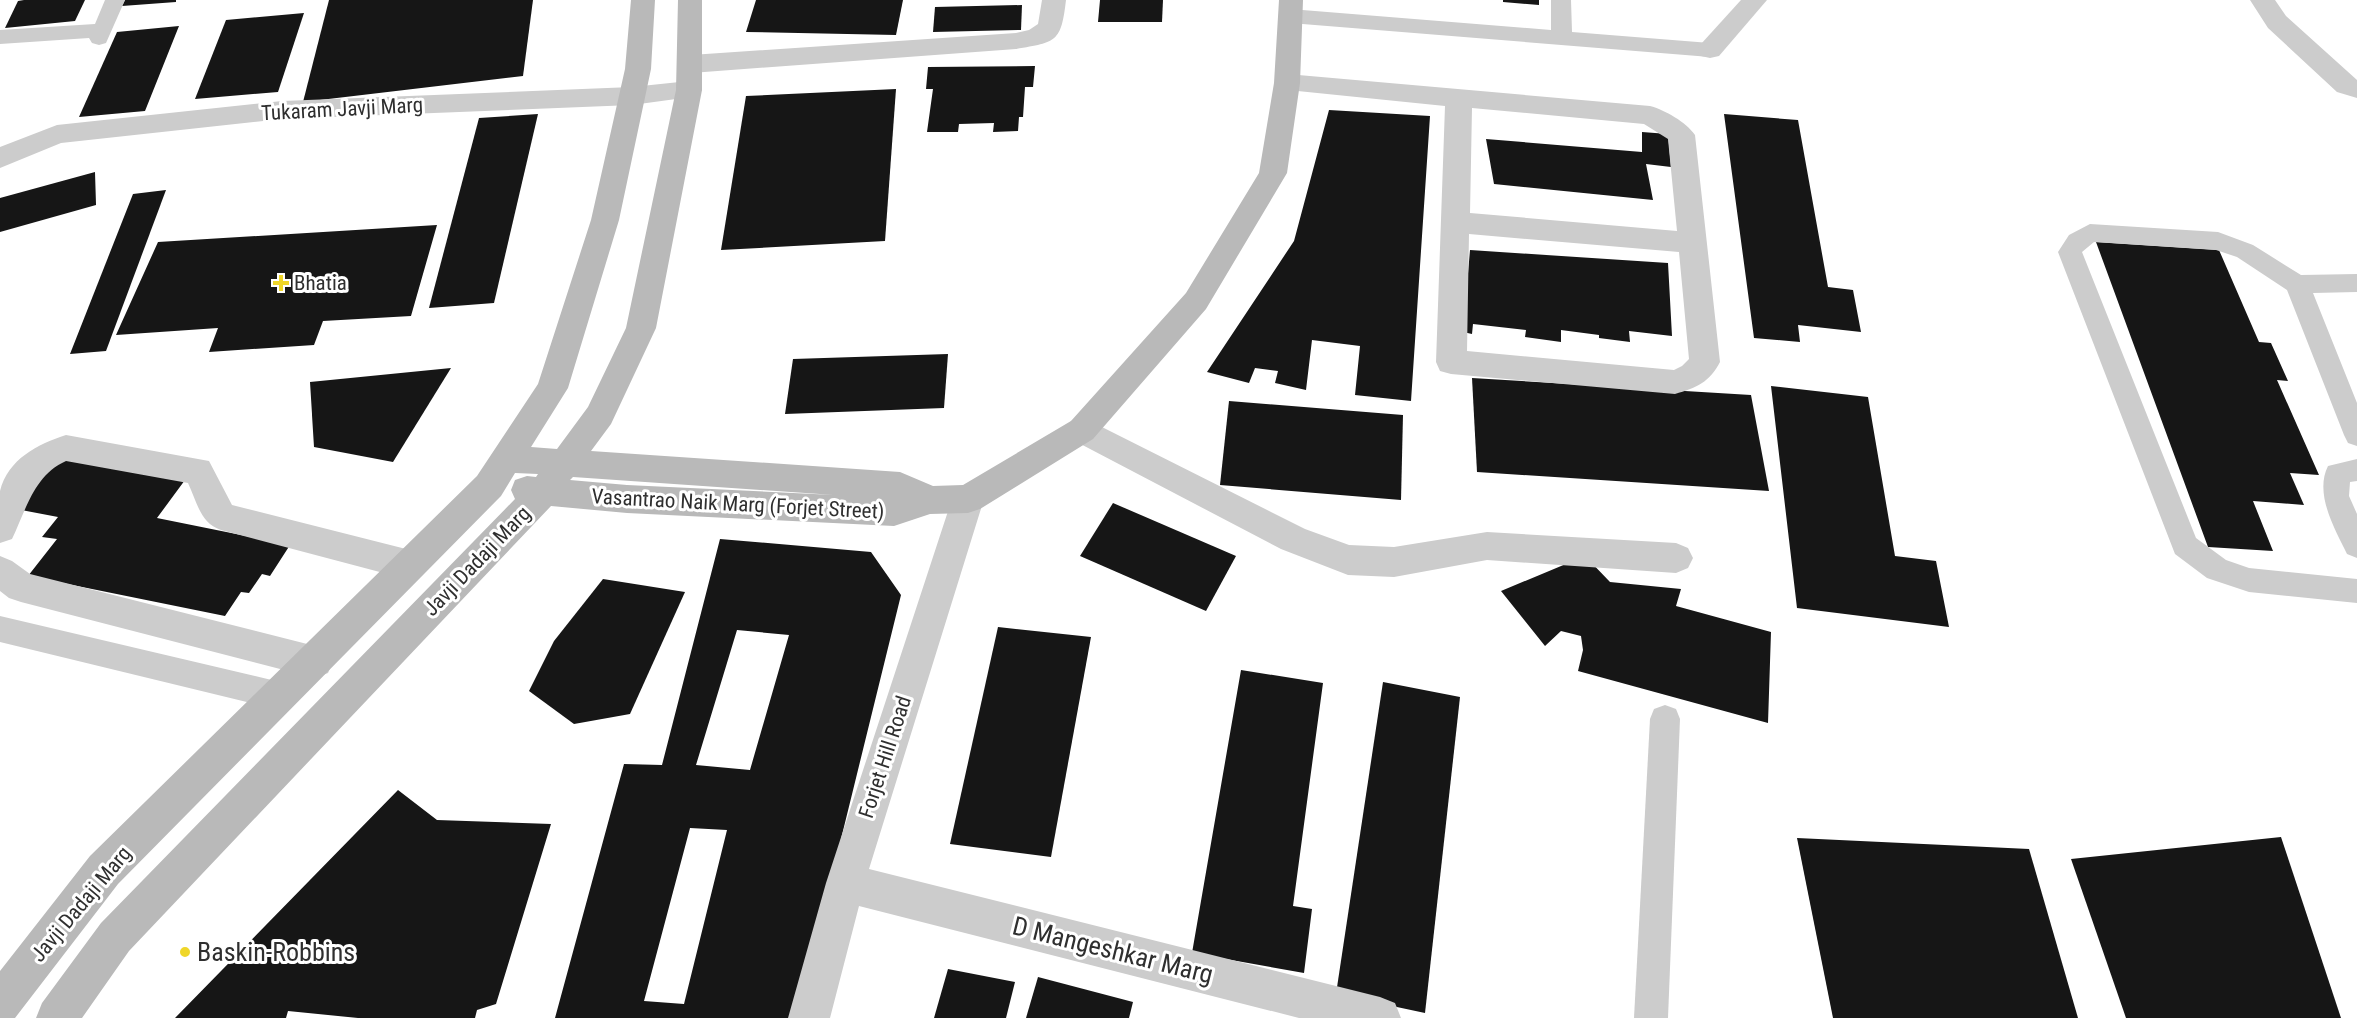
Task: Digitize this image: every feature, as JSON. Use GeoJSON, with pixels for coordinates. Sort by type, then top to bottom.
{"type":"FeatureCollection","features":[{"type":"Feature","properties":{"kind":"main road","name":"Javji Dadaji Marg"},"geometry":{"type":"LineString","coordinates":[[0,1004],[104,870],[315,662],[498,473],[552,388],[605,220],[638,69],[642,0]]}},
{"type":"Feature","properties":{"kind":"main road","name":"Javji Dadaji Marg"},"geometry":{"type":"LineString","coordinates":[[57,1018],[115,937],[544,491],[600,415],[641,328],[690,77],[690,0]]}},
{"type":"Feature","properties":{"kind":"main road","name":"Vasantrao Naik Marg (Forjet Street)"},"geometry":{"type":"LineString","coordinates":[[498,473],[544,491],[627,499],[844,496],[894,512],[930,500],[968,499],[1082,430],[1196,301],[1273,173],[1287,83],[1290,8]]}},
{"type":"Feature","properties":{"kind":"main road"},"geometry":{"type":"LineString","coordinates":[[498,473],[565,463],[844,496]]}},
{"type":"Feature","properties":{"kind":"street","name":"Tukaram Javji Marg"},"geometry":{"type":"LineString","coordinates":[[0,158],[57,135],[282,110],[632,96],[690,77],[1026,39],[1037,37],[1050,28],[1054,0]]}},
{"type":"Feature","properties":{"kind":"street"},"geometry":{"type":"LineString","coordinates":[[1710,50],[1755,0]]}},
{"type":"Feature","properties":{"kind":"street"},"geometry":{"type":"LineString","coordinates":[[2262,0],[2277,22],[2346,86],[2357,89]]}},
{"type":"Feature","properties":{"kind":"street"},"geometry":{"type":"LineString","coordinates":[[1287,83],[1459,97],[1650,115],[1681,135],[1705,362],[1693,375],[1674,382],[1451,362],[1459,97]]}},
{"type":"Feature","properties":{"kind":"street"},"geometry":{"type":"LineString","coordinates":[[1455,222],[1693,243]]}},
{"type":"Feature","properties":{"kind":"street"},"geometry":{"type":"LineString","coordinates":[[1082,430],[1293,539],[1348,560],[1394,562],[1487,546],[1676,558]]}},
{"type":"Feature","properties":{"kind":"street"},"geometry":{"type":"LineString","coordinates":[[0,529],[11,478],[52,450],[66,448],[190,468],[198,471],[204,479],[212,505],[221,516],[410,565]]}},
{"type":"Feature","properties":{"kind":"street","name":"Forjet Hill Road"},"geometry":{"type":"LineString","coordinates":[[809,1018],[845,883],[968,499]]}},
{"type":"Feature","properties":{"kind":"street"},"geometry":{"type":"LineString","coordinates":[[0,572],[21,587],[315,662]]}},
{"type":"Feature","properties":{"kind":"street","name":"D Mangeshkar Marg"},"geometry":{"type":"LineString","coordinates":[[845,883],[1380,1018]]}},
{"type":"Feature","properties":{"kind":"lane"},"geometry":{"type":"LineString","coordinates":[[0,37],[100,34],[115,0]]}},
{"type":"Feature","properties":{"kind":"lane"},"geometry":{"type":"LineString","coordinates":[[1561,0],[1562,39]]}},
{"type":"Feature","properties":{"kind":"lane"},"geometry":{"type":"LineString","coordinates":[[1290,8],[1562,39],[1710,50]]}},
{"type":"Feature","properties":{"kind":"lane"},"geometry":{"type":"LineString","coordinates":[[2357,283],[2297,284],[2245,251],[2218,241],[2090,233],[2077,241],[2070,252],[2186,546],[2217,569],[2249,580],[2357,591]]}},
{"type":"Feature","properties":{"kind":"lane"},"geometry":{"type":"LineString","coordinates":[[2297,284],[2357,435]]}},
{"type":"Feature","properties":{"kind":"lane"},"geometry":{"type":"LineString","coordinates":[[2357,470],[2337,474],[2336,496],[2357,546]]}},
{"type":"Feature","properties":{"kind":"lane"},"geometry":{"type":"LineString","coordinates":[[0,628],[280,696]]}},
{"type":"Feature","properties":{"kind":"lane"},"geometry":{"type":"LineString","coordinates":[[1651,1018],[1665,719]]}},
{"type":"Feature","properties":{"kind":"building"},"geometry":{"type":"Polygon","coordinates":[[[85,0],[75,21],[5,28],[18,1],[85,0]]]}},
{"type":"Feature","properties":{"kind":"building"},"geometry":{"type":"Polygon","coordinates":[[[125,0],[176,0],[176,2],[122,6],[125,0]]]}},
{"type":"Feature","properties":{"kind":"building"},"geometry":{"type":"Polygon","coordinates":[[[329,0],[533,0],[523,76],[303,102],[329,0]]]}},
{"type":"Feature","properties":{"kind":"building"},"geometry":{"type":"Polygon","coordinates":[[[756,0],[903,0],[896,35],[746,32],[756,0]]]}},
{"type":"Feature","properties":{"kind":"building"},"geometry":{"type":"Polygon","coordinates":[[[1100,0],[1163,0],[1162,22],[1098,22],[1100,0]]]}},
{"type":"Feature","properties":{"kind":"building"},"geometry":{"type":"Polygon","coordinates":[[[1503,0],[1539,0],[1539,5],[1503,2],[1503,0]]]}},
{"type":"Feature","properties":{"kind":"building"},"geometry":{"type":"Polygon","coordinates":[[[1022,5],[1021,30],[933,32],[935,7],[1022,5]]]}},
{"type":"Feature","properties":{"kind":"building"},"geometry":{"type":"Polygon","coordinates":[[[304,13],[278,92],[195,99],[226,20],[304,13]]]}},
{"type":"Feature","properties":{"kind":"building"},"geometry":{"type":"Polygon","coordinates":[[[179,26],[145,111],[79,117],[117,32],[179,26]]]}},
{"type":"Feature","properties":{"kind":"building"},"geometry":{"type":"Polygon","coordinates":[[[1035,66],[1033,87],[1025,87],[1023,117],[1019,117],[1018,131],[993,132],[994,123],[959,124],[958,132],[927,132],[933,89],[926,89],[928,67],[1035,66]]]}},
{"type":"Feature","properties":{"kind":"building"},"geometry":{"type":"Polygon","coordinates":[[[896,89],[885,241],[721,250],[746,96],[896,89]]]}},
{"type":"Feature","properties":{"kind":"building"},"geometry":{"type":"Polygon","coordinates":[[[1329,110],[1430,116],[1411,401],[1355,395],[1360,346],[1312,340],[1306,390],[1275,383],[1278,371],[1255,368],[1249,383],[1207,372],[1294,241],[1329,110]]]}},
{"type":"Feature","properties":{"kind":"building"},"geometry":{"type":"Polygon","coordinates":[[[538,114],[494,303],[429,308],[479,118],[538,114]]]}},
{"type":"Feature","properties":{"kind":"building"},"geometry":{"type":"Polygon","coordinates":[[[1724,114],[1798,120],[1828,287],[1853,290],[1861,332],[1798,325],[1800,342],[1754,338],[1724,114]]]}},
{"type":"Feature","properties":{"kind":"building"},"geometry":{"type":"Polygon","coordinates":[[[1642,132],[1668,134],[1671,167],[1646,164],[1653,200],[1494,184],[1486,139],[1642,152],[1642,132]]]}},
{"type":"Feature","properties":{"kind":"building"},"geometry":{"type":"Polygon","coordinates":[[[95,172],[96,205],[0,232],[0,198],[95,172]]]}},
{"type":"Feature","properties":{"kind":"building"},"geometry":{"type":"Polygon","coordinates":[[[166,190],[106,351],[70,354],[133,194],[166,190]]]}},
{"type":"Feature","properties":{"kind":"building"},"geometry":{"type":"Polygon","coordinates":[[[437,225],[411,316],[323,321],[314,345],[209,352],[218,328],[116,335],[158,242],[437,225]]]}},
{"type":"Feature","properties":{"kind":"building"},"geometry":{"type":"Polygon","coordinates":[[[2096,242],[2219,250],[2259,342],[2271,343],[2288,381],[2277,380],[2319,475],[2290,473],[2304,505],[2253,501],[2273,551],[2208,547],[2096,242]]]}},
{"type":"Feature","properties":{"kind":"building"},"geometry":{"type":"Polygon","coordinates":[[[1470,250],[1668,263],[1672,336],[1629,331],[1630,342],[1561,330],[1561,342],[1525,337],[1526,330],[1473,324],[1472,334],[1463,332],[1470,250]]]}},
{"type":"Feature","properties":{"kind":"building"},"geometry":{"type":"Polygon","coordinates":[[[948,354],[944,408],[785,414],[793,359],[948,354]]]}},
{"type":"Feature","properties":{"kind":"building"},"geometry":{"type":"Polygon","coordinates":[[[451,368],[393,462],[314,447],[310,382],[451,368]]]}},
{"type":"Feature","properties":{"kind":"building"},"geometry":{"type":"Polygon","coordinates":[[[1472,378],[1751,395],[1769,491],[1477,472],[1472,378]]]}},
{"type":"Feature","properties":{"kind":"building"},"geometry":{"type":"Polygon","coordinates":[[[1771,386],[1868,397],[1895,556],[1936,561],[1949,627],[1797,608],[1771,386]]]}},
{"type":"Feature","properties":{"kind":"building"},"geometry":{"type":"Polygon","coordinates":[[[1229,401],[1403,415],[1401,500],[1220,485],[1229,401]]]}},
{"type":"Feature","properties":{"kind":"building"},"geometry":{"type":"Polygon","coordinates":[[[60,456],[185,480],[157,518],[290,545],[270,576],[262,574],[249,593],[241,592],[225,616],[28,576],[57,539],[42,537],[58,517],[16,509],[60,456]]]}},
{"type":"Feature","properties":{"kind":"building"},"geometry":{"type":"Polygon","coordinates":[[[1113,503],[1236,556],[1206,611],[1080,556],[1113,503]]]}},
{"type":"Feature","properties":{"kind":"building"},"geometry":{"type":"Polygon","coordinates":[[[720,539],[871,552],[901,595],[797,1018],[555,1018],[624,764],[662,765],[720,539]],[[737,630],[696,765],[750,770],[789,635],[737,630]],[[690,828],[644,1001],[684,1004],[727,830],[690,828]]]}},
{"type":"Feature","properties":{"kind":"building"},"geometry":{"type":"Polygon","coordinates":[[[1585,556],[1610,582],[1681,589],[1676,606],[1771,632],[1768,723],[1578,671],[1583,650],[1581,636],[1561,631],[1545,646],[1501,591],[1585,556]]]}},
{"type":"Feature","properties":{"kind":"building"},"geometry":{"type":"Polygon","coordinates":[[[603,579],[685,592],[630,714],[574,724],[529,691],[554,641],[603,579]]]}},
{"type":"Feature","properties":{"kind":"building"},"geometry":{"type":"Polygon","coordinates":[[[998,627],[1091,637],[1051,857],[950,844],[998,627]]]}},
{"type":"Feature","properties":{"kind":"building"},"geometry":{"type":"Polygon","coordinates":[[[1241,670],[1323,683],[1293,906],[1312,909],[1304,973],[1192,953],[1241,670]]]}},
{"type":"Feature","properties":{"kind":"building"},"geometry":{"type":"Polygon","coordinates":[[[1383,682],[1460,697],[1425,1013],[1336,994],[1383,682]]]}},
{"type":"Feature","properties":{"kind":"building"},"geometry":{"type":"Polygon","coordinates":[[[398,790],[437,820],[551,824],[496,1004],[477,1010],[475,1018],[358,1018],[288,1011],[286,1018],[175,1018],[398,790]]]}},
{"type":"Feature","properties":{"kind":"building"},"geometry":{"type":"Polygon","coordinates":[[[2281,837],[2341,1018],[2126,1018],[2071,859],[2281,837]]]}},
{"type":"Feature","properties":{"kind":"building"},"geometry":{"type":"Polygon","coordinates":[[[1797,838],[2029,849],[2078,1018],[1833,1018],[1797,838]]]}},
{"type":"Feature","properties":{"kind":"building"},"geometry":{"type":"Polygon","coordinates":[[[948,969],[1015,982],[1006,1018],[934,1018],[948,969]]]}},
{"type":"Feature","properties":{"kind":"building"},"geometry":{"type":"Polygon","coordinates":[[[1038,977],[1133,1002],[1129,1018],[1026,1018],[1038,977]]]}},
{"type":"Feature","properties":{"kind":"place","name":"Bhatia"},"geometry":{"type":"Point","coordinates":[281,283]}},
{"type":"Feature","properties":{"kind":"place","name":"Baskin-Robbins"},"geometry":{"type":"Point","coordinates":[185,952]}}]}
